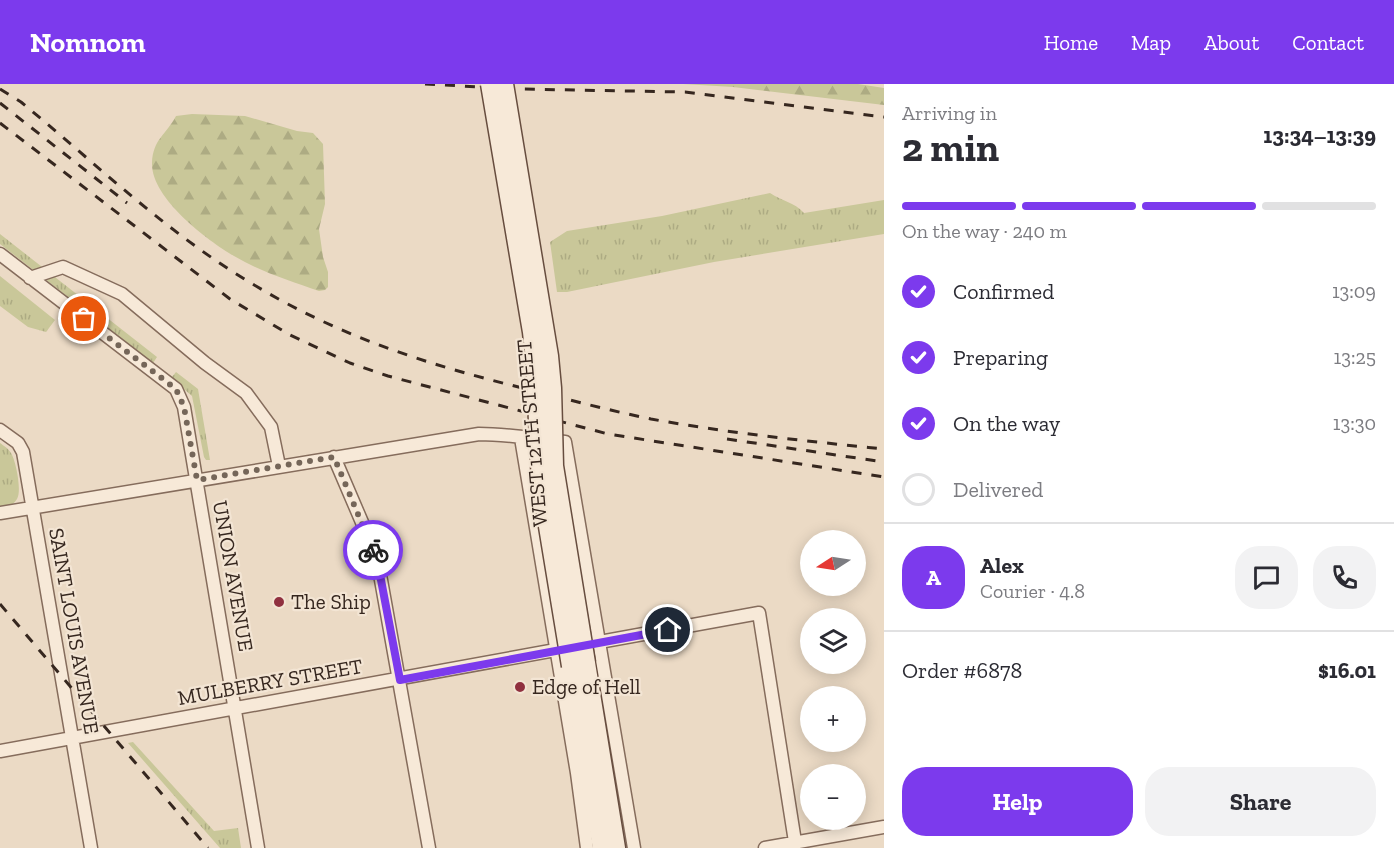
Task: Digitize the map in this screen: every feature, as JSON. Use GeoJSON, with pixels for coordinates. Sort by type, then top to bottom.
{"type":"FeatureCollection","features":[{"type":"Feature","properties":{"kind":"main road","name":"WEST 12TH STREET"},"geometry":{"type":"LineString","coordinates":[[490,84],[535,359],[541,484],[602,848]]}},
{"type":"Feature","properties":{"kind":"main road","name":"WEST 12TH STREET"},"geometry":{"type":"LineString","coordinates":[[504,84],[549,356],[556,481],[616,848]]}},
{"type":"Feature","properties":{"kind":"street","name":"UNION AVENUE"},"geometry":{"type":"LineString","coordinates":[[0,254],[176,389],[184,407],[258,848]]}},
{"type":"Feature","properties":{"kind":"street"},"geometry":{"type":"LineString","coordinates":[[30,278],[63,267],[123,294],[205,363],[246,393],[271,427],[279,466]]}},
{"type":"Feature","properties":{"kind":"street","name":"SAINT LOUIS AVENUE"},"geometry":{"type":"LineString","coordinates":[[0,430],[18,443],[22,452],[91,848]]}},
{"type":"Feature","properties":{"kind":"street"},"geometry":{"type":"LineString","coordinates":[[0,513],[479,434],[507,434],[521,438]]}},
{"type":"Feature","properties":{"kind":"street","name":"WEST 12TH STREET"},"geometry":{"type":"LineString","coordinates":[[587,848],[521,438],[565,442],[634,848]]}},
{"type":"Feature","properties":{"kind":"street"},"geometry":{"type":"LineString","coordinates":[[334,457],[372,548],[381,580],[429,848]]}},
{"type":"Feature","properties":{"kind":"street","name":"MULBERRY STREET"},"geometry":{"type":"LineString","coordinates":[[0,751],[759,613],[796,845]]}},
{"type":"Feature","properties":{"kind":"street"},"geometry":{"type":"LineString","coordinates":[[579,662],[609,848]]}},
{"type":"Feature","properties":{"kind":"street"},"geometry":{"type":"LineString","coordinates":[[765,848],[796,845],[884,827]]}},
{"type":"Feature","properties":{"kind":"green space"},"geometry":{"type":"Polygon","coordinates":[[[683,84],[858,84],[884,88],[884,105],[733,87],[683,84]]]}},
{"type":"Feature","properties":{"kind":"green space"},"geometry":{"type":"Polygon","coordinates":[[[192,114],[245,116],[297,131],[313,133],[323,144],[325,204],[319,229],[323,257],[328,272],[328,287],[325,290],[319,291],[276,276],[234,256],[196,229],[170,204],[154,176],[153,155],[157,143],[176,116],[192,114]]]}},
{"type":"Feature","properties":{"kind":"green space"},"geometry":{"type":"Polygon","coordinates":[[[770,193],[796,206],[804,213],[884,200],[884,234],[714,262],[567,292],[557,292],[550,242],[567,231],[662,216],[770,193]]]}},
{"type":"Feature","properties":{"kind":"green space"},"geometry":{"type":"Polygon","coordinates":[[[0,234],[157,357],[153,363],[0,244],[0,234]]]}},
{"type":"Feature","properties":{"kind":"green space"},"geometry":{"type":"Polygon","coordinates":[[[0,276],[55,320],[46,332],[28,327],[0,306],[0,276]]]}},
{"type":"Feature","properties":{"kind":"green space"},"geometry":{"type":"Polygon","coordinates":[[[176,372],[198,389],[210,460],[204,457],[192,396],[171,378],[176,372]]]}},
{"type":"Feature","properties":{"kind":"green space"},"geometry":{"type":"Polygon","coordinates":[[[0,443],[9,450],[13,457],[19,490],[14,503],[0,508],[0,443]]]}},
{"type":"Feature","properties":{"kind":"green space"},"geometry":{"type":"Polygon","coordinates":[[[133,742],[214,831],[238,828],[241,848],[220,848],[128,743],[133,742]]]}},
{"type":"Feature","properties":{"kind":"railway"},"geometry":{"type":"LineString","coordinates":[[425,84],[518,89],[685,92],[884,117]]}},
{"type":"Feature","properties":{"kind":"railway"},"geometry":{"type":"LineString","coordinates":[[0,89],[21,102],[130,195],[187,240],[246,280],[315,318],[350,334],[459,371],[636,416],[738,433],[884,449]]}},
{"type":"Feature","properties":{"kind":"railway"},"geometry":{"type":"LineString","coordinates":[[0,103],[127,203]]}},
{"type":"Feature","properties":{"kind":"railway"},"geometry":{"type":"LineString","coordinates":[[0,123],[230,299],[290,335],[350,363],[388,376],[608,434],[884,477]]}},
{"type":"Feature","properties":{"kind":"railway"},"geometry":{"type":"LineString","coordinates":[[727,439],[884,462]]}},
{"type":"Feature","properties":{"kind":"railway"},"geometry":{"type":"LineString","coordinates":[[0,604],[208,848]]}},
{"type":"Feature","properties":{"kind":"way so far"},"geometry":{"type":"LineString","coordinates":[[84,319],[176,389],[184,407],[197,480],[334,457],[373,550]]}},
{"type":"Feature","properties":{"kind":"place","name":"The Ship"},"geometry":{"type":"Point","coordinates":[279,602]}},
{"type":"Feature","properties":{"kind":"place","name":"Edge of Hell"},"geometry":{"type":"Point","coordinates":[520,687]}},
{"type":"Feature","properties":{"kind":"route"},"geometry":{"type":"LineString","coordinates":[[373,550],[400,680],[668,630]]}}]}
